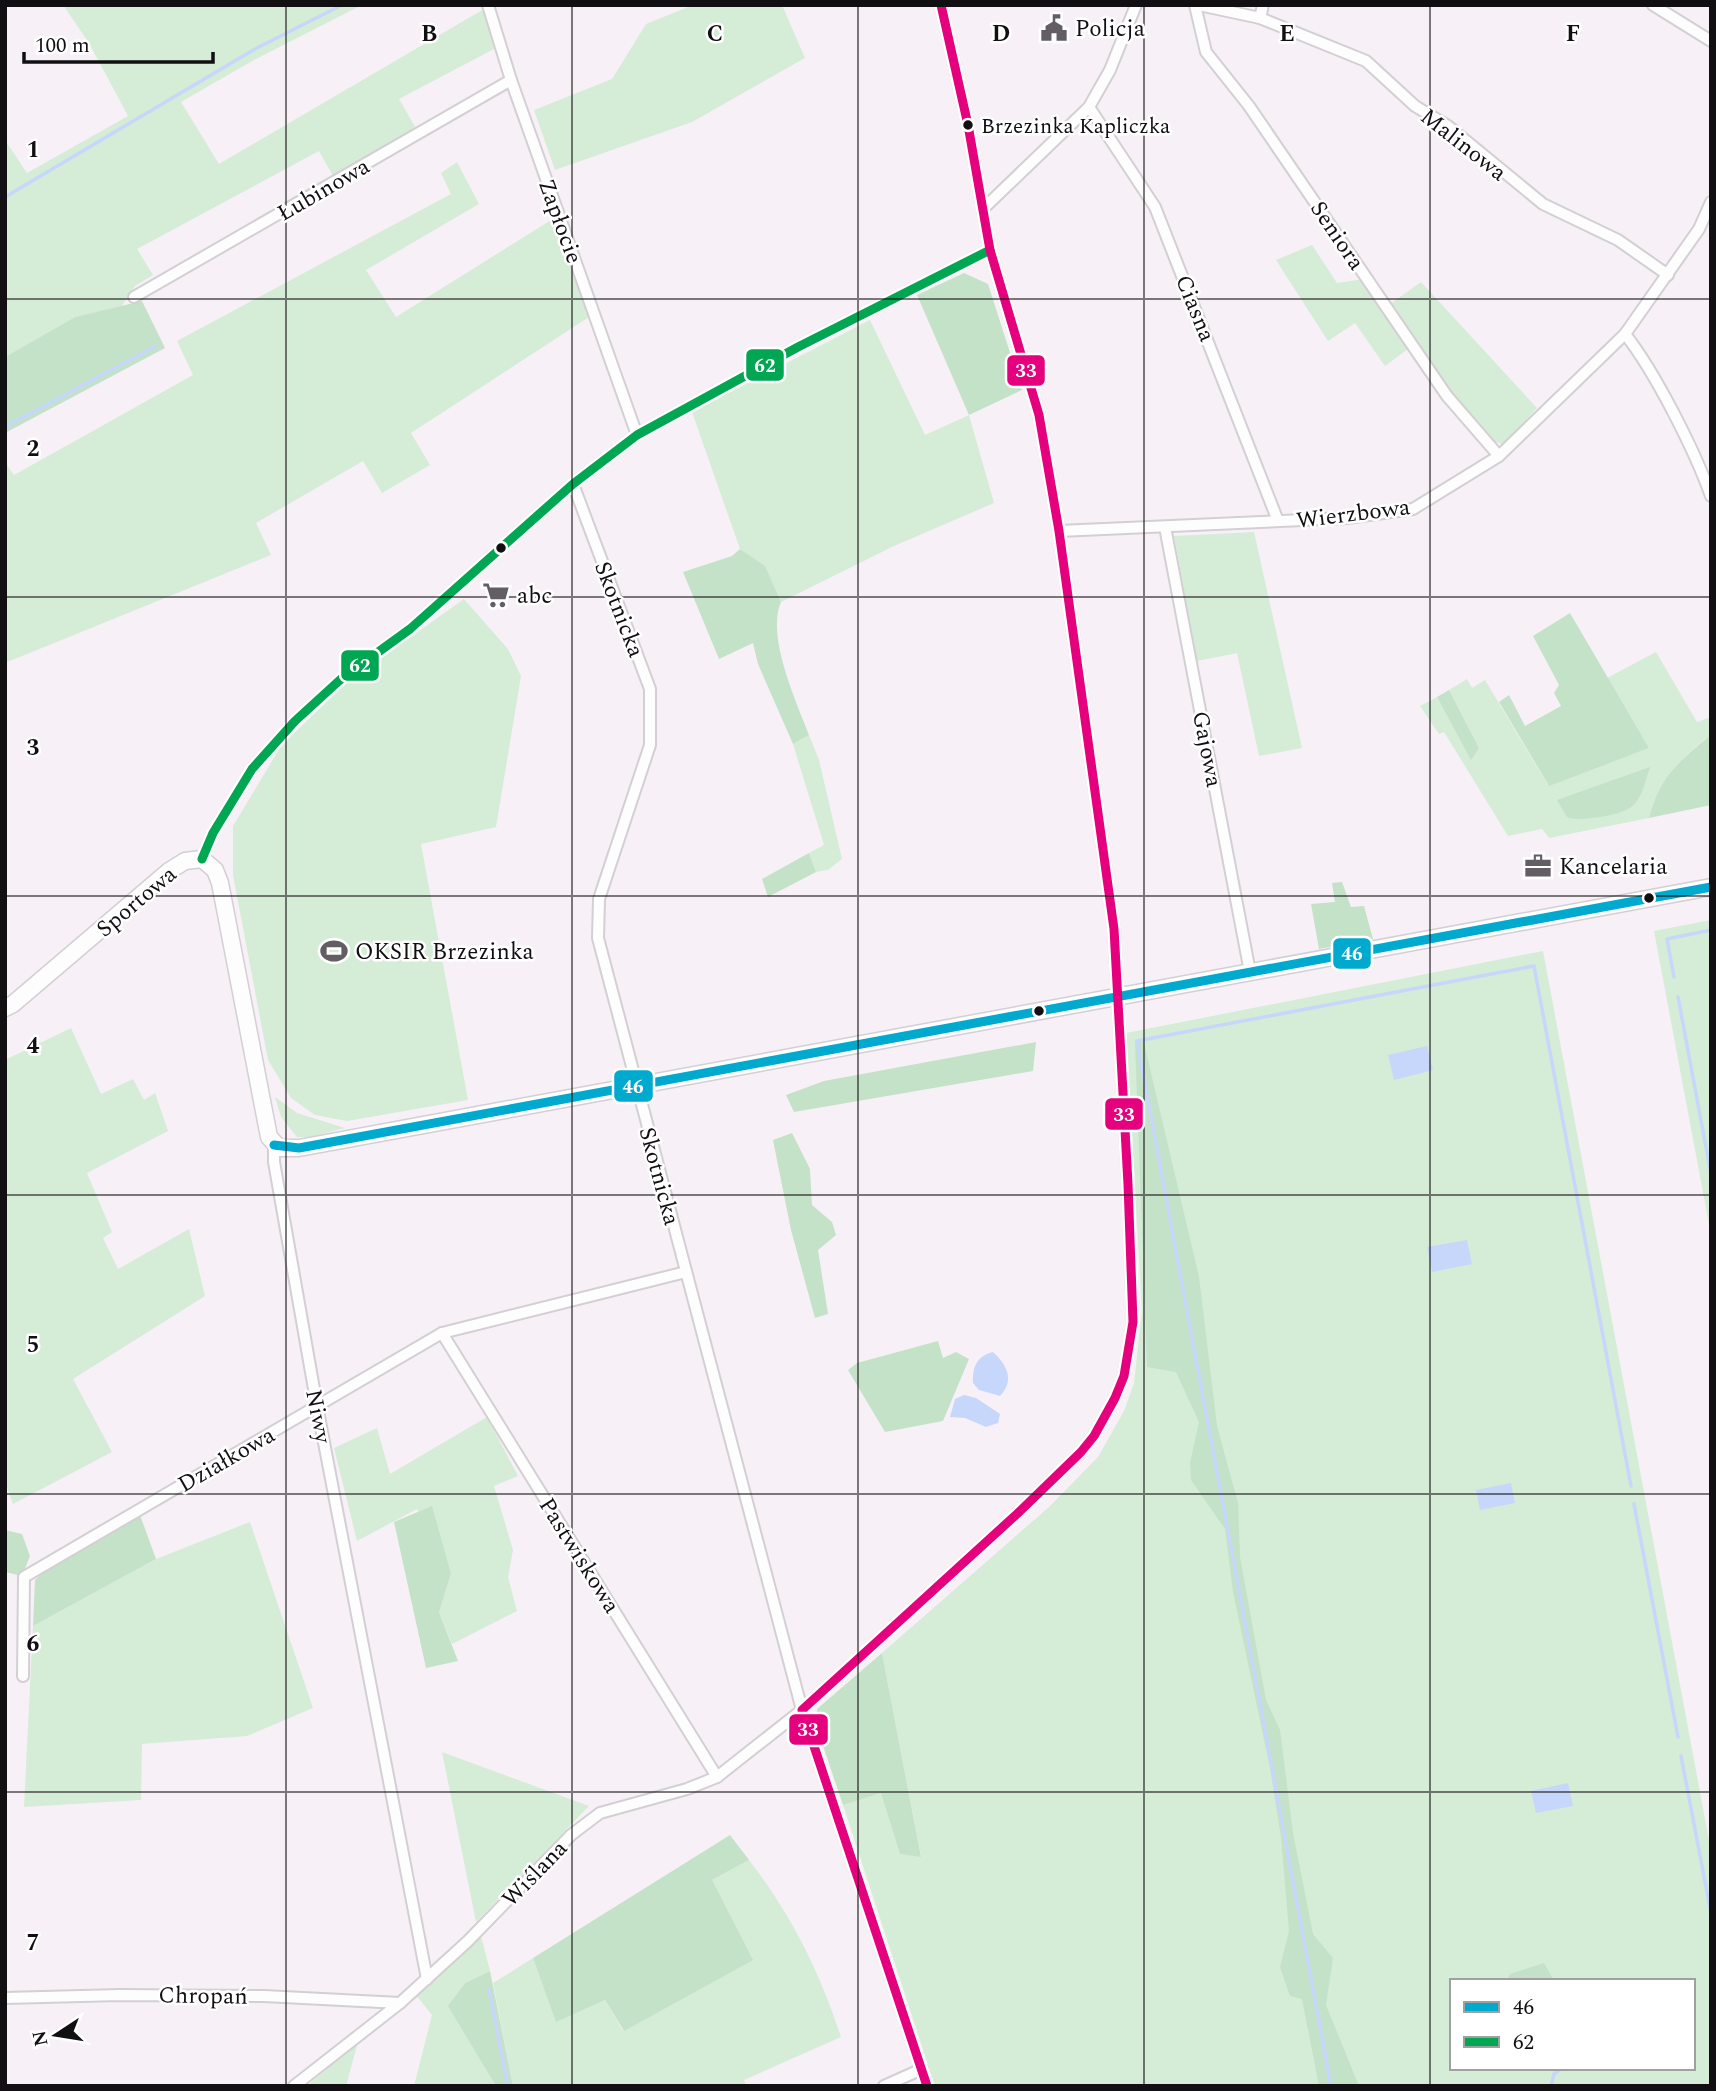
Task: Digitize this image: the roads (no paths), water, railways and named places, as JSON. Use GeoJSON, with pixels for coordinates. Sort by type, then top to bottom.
{"type":"FeatureCollection","features":[{"type":"Feature","properties":{"kind":"street"},"geometry":{"type":"LineString","coordinates":[[489,8],[502,5]]}},
{"type":"Feature","properties":{"kind":"street","name":"Wiślana"},"geometry":{"type":"LineString","coordinates":[[294,2086],[427,1979],[468,1941],[571,1835],[600,1813],[687,1789],[717,1777],[802,1710],[1054,1480],[1094,1437],[1124,1376],[1133,1322],[1129,1184],[1114,929],[1059,531],[1038,415],[990,250],[941,5]]}},
{"type":"Feature","properties":{"kind":"street"},"geometry":{"type":"LineString","coordinates":[[982,209],[1089,107],[1110,70],[1136,5]]}},
{"type":"Feature","properties":{"kind":"street","name":"Malinowa"},"geometry":{"type":"LineString","coordinates":[[1197,5],[1260,18],[1366,61],[1415,106],[1448,126],[1543,204],[1618,240],[1668,275]]}},
{"type":"Feature","properties":{"kind":"street","name":"Seniora"},"geometry":{"type":"LineString","coordinates":[[1197,5],[1206,52],[1249,106],[1447,396],[1499,456]]}},
{"type":"Feature","properties":{"kind":"street"},"geometry":{"type":"LineString","coordinates":[[1260,18],[1263,5]]}},
{"type":"Feature","properties":{"kind":"street"},"geometry":{"type":"LineString","coordinates":[[1653,5],[1711,41]]}},
{"type":"Feature","properties":{"kind":"street","name":"Zapłocie"},"geometry":{"type":"LineString","coordinates":[[489,8],[511,80],[637,435]]}},
{"type":"Feature","properties":{"kind":"street","name":"Łubinowa"},"geometry":{"type":"LineString","coordinates":[[134,297],[511,80]]}},
{"type":"Feature","properties":{"kind":"street","name":"Ciasna"},"geometry":{"type":"LineString","coordinates":[[1089,107],[1155,207],[1278,521]]}},
{"type":"Feature","properties":{"kind":"street","name":"Wierzbowa"},"geometry":{"type":"LineString","coordinates":[[1059,531],[1347,518],[1413,509],[1499,456],[1625,334],[1699,229],[1711,202]]}},
{"type":"Feature","properties":{"kind":"street","name":"Sportowa"},"geometry":{"type":"LineString","coordinates":[[5,1007],[13,1004],[169,871],[185,861],[202,859],[213,833],[252,769],[295,721],[341,679],[410,629],[573,484],[637,435],[798,347],[990,250]]}},
{"type":"Feature","properties":{"kind":"street"},"geometry":{"type":"LineString","coordinates":[[1625,334],[1638,350],[1693,454],[1711,496]]}},
{"type":"Feature","properties":{"kind":"street","name":"Skotnicka"},"geometry":{"type":"LineString","coordinates":[[573,484],[650,689],[650,746],[599,899],[598,938],[802,1710],[927,2086]]}},
{"type":"Feature","properties":{"kind":"street","name":"Gajowa"},"geometry":{"type":"LineString","coordinates":[[1165,527],[1250,971]]}},
{"type":"Feature","properties":{"kind":"street","name":"Niwy"},"geometry":{"type":"LineString","coordinates":[[202,859],[215,870],[220,883],[270,1137],[274,1145],[274,1162],[317,1406],[427,1979]]}},
{"type":"Feature","properties":{"kind":"street"},"geometry":{"type":"LineString","coordinates":[[274,1145],[299,1148],[636,1088],[1250,971],[1711,887]]}},
{"type":"Feature","properties":{"kind":"street","name":"Działkowa"},"geometry":{"type":"LineString","coordinates":[[23,1676],[24,1577],[442,1333],[686,1272]]}},
{"type":"Feature","properties":{"kind":"street","name":"Pastwiskowa"},"geometry":{"type":"LineString","coordinates":[[442,1333],[717,1777]]}},
{"type":"Feature","properties":{"kind":"street","name":"Chropań"},"geometry":{"type":"LineString","coordinates":[[5,1998],[120,1995],[264,1996],[400,2003]]}},
{"type":"Feature","properties":{"kind":"street"},"geometry":{"type":"LineString","coordinates":[[884,2086],[922,2069]]}},
{"type":"Feature","properties":{"kind":"water"},"geometry":{"type":"Polygon","coordinates":[[[1427,1046],[1433,1070],[1394,1080],[1388,1055],[1427,1046]]]}},
{"type":"Feature","properties":{"kind":"water"},"geometry":{"type":"Polygon","coordinates":[[[1467,1240],[1472,1264],[1432,1272],[1427,1247],[1467,1240]]]}},
{"type":"Feature","properties":{"kind":"water"},"geometry":{"type":"Polygon","coordinates":[[[993,1352],[1005,1367],[1008,1378],[1005,1390],[1000,1396],[979,1390],[973,1383],[973,1372],[977,1363],[983,1356],[993,1352]]]}},
{"type":"Feature","properties":{"kind":"water"},"geometry":{"type":"Polygon","coordinates":[[[964,1395],[976,1398],[1000,1414],[998,1423],[986,1427],[965,1418],[950,1417],[955,1399],[964,1395]]]}},
{"type":"Feature","properties":{"kind":"water"},"geometry":{"type":"Polygon","coordinates":[[[1511,1483],[1515,1503],[1480,1510],[1476,1490],[1511,1483]]]}},
{"type":"Feature","properties":{"kind":"water"},"geometry":{"type":"Polygon","coordinates":[[[1568,1783],[1573,1806],[1536,1813],[1531,1791],[1568,1783]]]}},
{"type":"Feature","properties":{"kind":"waterway"},"geometry":{"type":"LineString","coordinates":[[5,197],[255,49],[342,5]]}},
{"type":"Feature","properties":{"kind":"waterway"},"geometry":{"type":"LineString","coordinates":[[5,427],[156,346]]}},
{"type":"Feature","properties":{"kind":"waterway"},"geometry":{"type":"LineString","coordinates":[[1674,977],[1667,939],[1711,930]]}},
{"type":"Feature","properties":{"kind":"waterway"},"geometry":{"type":"LineString","coordinates":[[1331,2086],[1137,1041],[1534,966],[1631,1486]]}},
{"type":"Feature","properties":{"kind":"waterway"},"geometry":{"type":"LineString","coordinates":[[1678,997],[1711,1174]]}},
{"type":"Feature","properties":{"kind":"waterway"},"geometry":{"type":"LineString","coordinates":[[1634,1504],[1678,1737]]}},
{"type":"Feature","properties":{"kind":"waterway"},"geometry":{"type":"LineString","coordinates":[[1681,1756],[1711,1913]]}},
{"type":"Feature","properties":{"kind":"waterway"},"geometry":{"type":"LineString","coordinates":[[489,1989],[508,2086]]}},
{"type":"Feature","properties":{"kind":"waterway"},"geometry":{"type":"LineString","coordinates":[[1551,2086],[1554,2074],[1559,2070]]}},
{"type":"Feature","properties":{"kind":"place","name":"Policja"},"geometry":{"type":"Point","coordinates":[1054,28]}},
{"type":"Feature","properties":{"kind":"place","name":"Brzezinka Kapliczka"},"geometry":{"type":"Point","coordinates":[968,125]}},
{"type":"Feature","properties":{"kind":"place","name":"abc"},"geometry":{"type":"Point","coordinates":[496,595]}},
{"type":"Feature","properties":{"kind":"place","name":"Kancelaria"},"geometry":{"type":"Point","coordinates":[1538,866]}},
{"type":"Feature","properties":{"kind":"place","name":"OKSIR Brzezinka"},"geometry":{"type":"Point","coordinates":[334,951]}}]}
